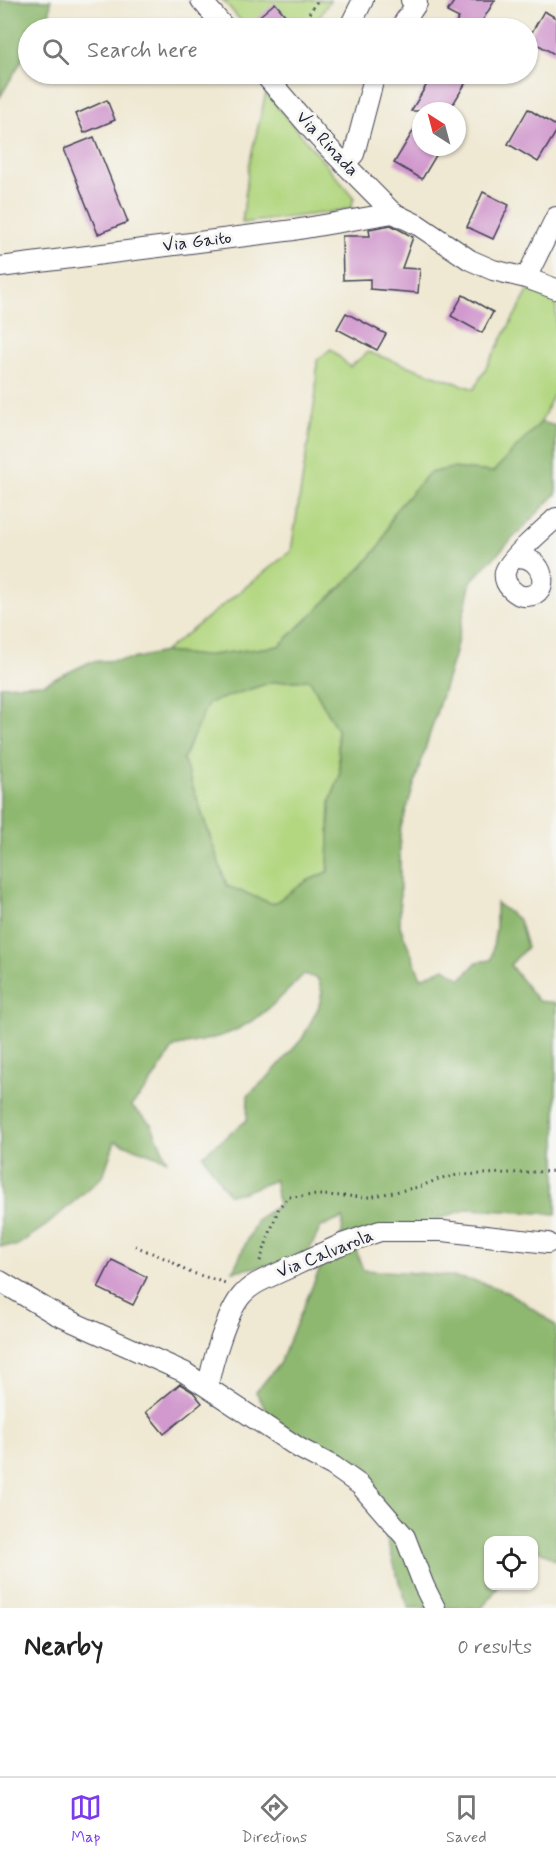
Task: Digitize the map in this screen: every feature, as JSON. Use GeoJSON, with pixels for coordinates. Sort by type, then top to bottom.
{"type":"FeatureCollection","features":[{"type":"Feature","properties":{"kind":"street"},"geometry":{"type":"LineString","coordinates":[[201,0],[216,18]]}},
{"type":"Feature","properties":{"kind":"street"},"geometry":{"type":"LineString","coordinates":[[354,18],[363,0]]}},
{"type":"Feature","properties":{"kind":"street"},"geometry":{"type":"LineString","coordinates":[[407,18],[417,3],[411,0]]}},
{"type":"Feature","properties":{"kind":"street","name":"Via Rinada"},"geometry":{"type":"LineString","coordinates":[[273,84],[344,164],[393,213],[418,225],[470,260],[493,270],[526,278],[556,289]]}},
{"type":"Feature","properties":{"kind":"street"},"geometry":{"type":"LineString","coordinates":[[344,164],[354,154],[372,84]]}},
{"type":"Feature","properties":{"kind":"street","name":"Via Gaito"},"geometry":{"type":"LineString","coordinates":[[0,267],[294,230],[393,213]]}},
{"type":"Feature","properties":{"kind":"street"},"geometry":{"type":"LineString","coordinates":[[526,278],[556,217]]}},
{"type":"Feature","properties":{"kind":"street"},"geometry":{"type":"LineString","coordinates":[[516,557],[556,518]]}},
{"type":"Feature","properties":{"kind":"street","name":"Via Calvarola"},"geometry":{"type":"LineString","coordinates":[[248,1290],[342,1244],[380,1231],[443,1231],[548,1243]]}},
{"type":"Feature","properties":{"kind":"street"},"geometry":{"type":"LineString","coordinates":[[0,1281],[56,1314],[184,1372],[299,1448],[333,1466],[360,1485],[405,1537],[435,1608]]}},
{"type":"Feature","properties":{"kind":"street"},"geometry":{"type":"LineString","coordinates":[[208,1387],[218,1348],[236,1304],[248,1290]]}},
{"type":"Feature","properties":{"kind":"path"},"geometry":{"type":"LineString","coordinates":[[305,18],[318,0]]}},
{"type":"Feature","properties":{"kind":"path"},"geometry":{"type":"LineString","coordinates":[[135,1246],[169,1260],[186,1271],[248,1290],[279,1206],[289,1197],[318,1195],[369,1197],[419,1187],[441,1178],[458,1175],[556,1171]]}},
{"type":"Feature","properties":{"kind":"green space"},"geometry":{"type":"Polygon","coordinates":[[[0,0],[51,0],[49,18],[18,18],[18,67],[0,97],[0,0]]]}},
{"type":"Feature","properties":{"kind":"green space"},"geometry":{"type":"Polygon","coordinates":[[[223,0],[330,0],[319,18],[238,18],[223,0]]]}},
{"type":"Feature","properties":{"kind":"green space"},"geometry":{"type":"Polygon","coordinates":[[[266,93],[354,198],[351,208],[242,223],[249,165],[266,93]]]}},
{"type":"Feature","properties":{"kind":"green space"},"geometry":{"type":"Polygon","coordinates":[[[529,290],[556,301],[556,389],[541,422],[493,472],[452,468],[394,512],[381,544],[363,566],[279,646],[203,656],[164,652],[291,551],[316,393],[317,360],[331,349],[350,367],[368,352],[474,389],[529,290]]]}},
{"type":"Feature","properties":{"kind":"green space"},"geometry":{"type":"Polygon","coordinates":[[[541,422],[556,426],[556,494],[471,581],[454,656],[400,830],[400,926],[421,978],[445,968],[461,979],[477,962],[491,960],[496,927],[496,903],[519,920],[527,947],[510,965],[538,1001],[556,1003],[556,1214],[468,1209],[355,1247],[363,1270],[455,1277],[490,1285],[519,1299],[556,1326],[556,1561],[538,1550],[538,1536],[484,1536],[484,1590],[496,1590],[482,1608],[409,1608],[364,1464],[328,1453],[274,1424],[256,1392],[279,1364],[321,1266],[342,1234],[343,1218],[321,1227],[308,1253],[276,1264],[233,1271],[257,1219],[278,1206],[275,1180],[241,1193],[228,1194],[203,1155],[247,1120],[248,1095],[269,1076],[302,1039],[319,1006],[322,992],[318,979],[304,974],[270,1008],[240,1028],[216,1037],[174,1047],[148,1087],[131,1106],[151,1124],[167,1160],[115,1141],[103,1176],[47,1225],[16,1246],[0,1246],[0,686],[44,684],[90,662],[132,659],[164,652],[203,656],[279,646],[363,566],[381,544],[394,512],[429,473],[452,468],[493,472],[541,422]],[[310,680],[272,682],[208,703],[183,759],[227,886],[273,904],[307,881],[328,872],[330,802],[340,775],[337,730],[310,680]]]}},
{"type":"Feature","properties":{"kind":"green space"},"geometry":{"type":"Polygon","coordinates":[[[310,680],[337,730],[340,775],[330,802],[328,872],[307,881],[273,904],[227,886],[183,759],[207,703],[272,682],[310,680]]]}},
{"type":"Feature","properties":{"kind":"building"},"geometry":{"type":"Polygon","coordinates":[[[455,0],[495,0],[484,18],[459,18],[447,12],[455,0]]]}},
{"type":"Feature","properties":{"kind":"building"},"geometry":{"type":"Polygon","coordinates":[[[275,3],[288,18],[257,18],[275,3]]]}},
{"type":"Feature","properties":{"kind":"building"},"geometry":{"type":"Polygon","coordinates":[[[544,11],[556,18],[556,55],[538,45],[538,22],[544,11]]]}},
{"type":"Feature","properties":{"kind":"building"},"geometry":{"type":"Polygon","coordinates":[[[427,84],[465,84],[454,102],[416,102],[427,84]]]}},
{"type":"Feature","properties":{"kind":"building"},"geometry":{"type":"Polygon","coordinates":[[[107,100],[115,120],[84,133],[76,114],[107,100]]]}},
{"type":"Feature","properties":{"kind":"building"},"geometry":{"type":"Polygon","coordinates":[[[528,109],[556,126],[556,132],[538,162],[508,144],[528,109]]]}},
{"type":"Feature","properties":{"kind":"building"},"geometry":{"type":"Polygon","coordinates":[[[412,133],[412,156],[436,156],[422,179],[394,163],[412,133]]]}},
{"type":"Feature","properties":{"kind":"building"},"geometry":{"type":"Polygon","coordinates":[[[94,137],[128,222],[98,234],[64,149],[94,137]]]}},
{"type":"Feature","properties":{"kind":"building"},"geometry":{"type":"Polygon","coordinates":[[[483,192],[509,205],[493,239],[467,227],[483,192]]]}},
{"type":"Feature","properties":{"kind":"building"},"geometry":{"type":"Polygon","coordinates":[[[391,225],[413,237],[402,268],[420,269],[418,293],[370,289],[370,279],[343,280],[342,236],[370,236],[369,229],[391,225]]]}},
{"type":"Feature","properties":{"kind":"building"},"geometry":{"type":"Polygon","coordinates":[[[463,295],[493,312],[482,333],[451,316],[463,295]]]}},
{"type":"Feature","properties":{"kind":"building"},"geometry":{"type":"Polygon","coordinates":[[[346,313],[386,334],[377,350],[337,329],[346,313]]]}},
{"type":"Feature","properties":{"kind":"building"},"geometry":{"type":"Polygon","coordinates":[[[112,1260],[147,1277],[133,1305],[98,1288],[112,1260]]]}},
{"type":"Feature","properties":{"kind":"building"},"geometry":{"type":"Polygon","coordinates":[[[180,1384],[193,1392],[202,1403],[164,1434],[146,1412],[180,1384]]]}}]}
